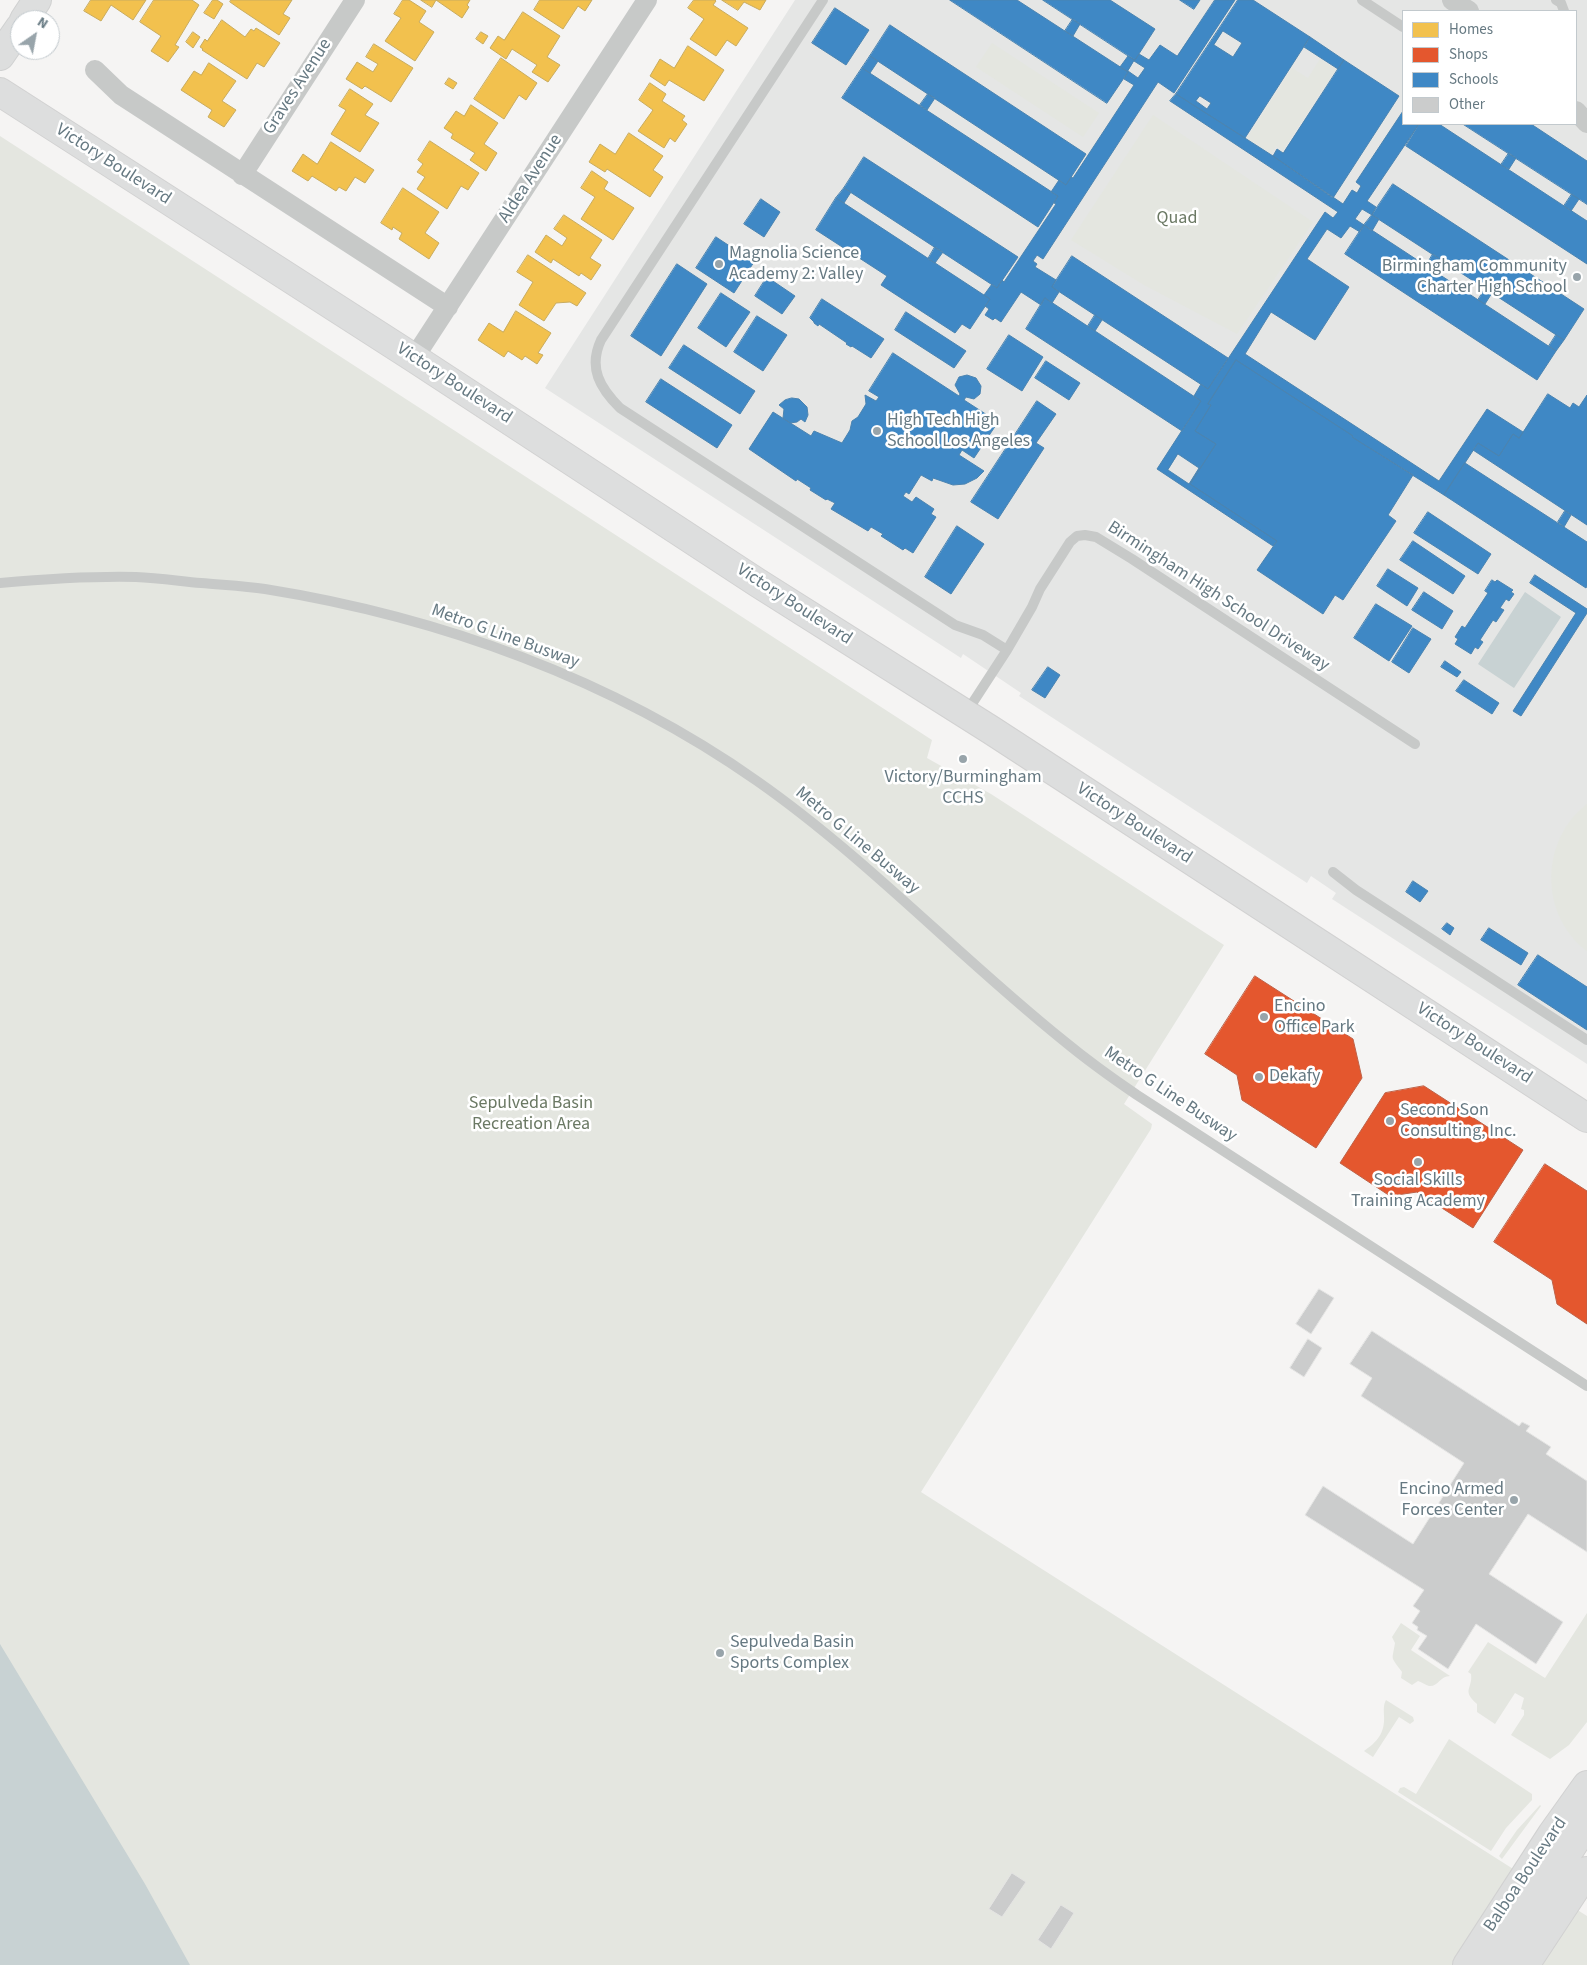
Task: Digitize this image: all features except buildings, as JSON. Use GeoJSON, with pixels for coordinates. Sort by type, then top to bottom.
{"type":"FeatureCollection","features":[{"type":"Feature","properties":{"kind":"main road"},"geometry":{"type":"LineString","coordinates":[[0,56],[10,42]]}},
{"type":"Feature","properties":{"kind":"main road","name":"Victory Boulevard"},"geometry":{"type":"LineString","coordinates":[[0,92],[758,582],[966,714],[1587,1118]]}},
{"type":"Feature","properties":{"kind":"main road","name":"Balboa Boulevard"},"geometry":{"type":"LineString","coordinates":[[1467,1965],[1528,1892],[1587,1785]]}},
{"type":"Feature","properties":{"kind":"main road"},"geometry":{"type":"LineString","coordinates":[[1494,1965],[1528,1892],[1584,1828],[1586,1814]]}},
{"type":"Feature","properties":{"kind":"main road"},"geometry":{"type":"LineString","coordinates":[[1525,1965],[1587,1871]]}},
{"type":"Feature","properties":{"kind":"street","name":"Graves Avenue"},"geometry":{"type":"LineString","coordinates":[[242,175],[355,0]]}},
{"type":"Feature","properties":{"kind":"street","name":"Aldea Avenue"},"geometry":{"type":"LineString","coordinates":[[414,358],[647,0]]}},
{"type":"Feature","properties":{"kind":"street"},"geometry":{"type":"LineString","coordinates":[[95,70],[121,95],[448,307]]}},
{"type":"Feature","properties":{"kind":"street"},"geometry":{"type":"LineString","coordinates":[[1577,112],[1587,123]]}},
{"type":"Feature","properties":{"kind":"lane"},"geometry":{"type":"LineString","coordinates":[[823,0],[601,340],[595,357],[595,369],[601,386],[620,408],[955,625],[983,635],[1007,650]]}},
{"type":"Feature","properties":{"kind":"lane"},"geometry":{"type":"LineString","coordinates":[[1362,0],[1402,26]]}},
{"type":"Feature","properties":{"kind":"lane"},"geometry":{"type":"LineString","coordinates":[[1556,0],[1564,10]]}},
{"type":"Feature","properties":{"kind":"lane","name":"Birmingham High School Driveway"},"geometry":{"type":"LineString","coordinates":[[966,714],[1007,650],[1032,607],[1040,588],[1070,542],[1077,536],[1086,535],[1096,537],[1415,744]]}},
{"type":"Feature","properties":{"kind":"lane","name":"Metro G Line Busway"},"geometry":{"type":"LineString","coordinates":[[0,583],[45,579],[138,577],[263,589],[364,608],[434,627],[510,653],[583,683],[641,710],[741,771],[797,812],[887,886],[1027,1011],[1101,1070],[1587,1386]]}},
{"type":"Feature","properties":{"kind":"lane"},"geometry":{"type":"LineString","coordinates":[[1333,872],[1356,890],[1587,1040]]}},
{"type":"Feature","properties":{"kind":"shaded area","name":"Birmingham Community Charter High School"},"geometry":{"type":"Polygon","coordinates":[[[795,0],[1587,0],[1587,1064],[1332,899],[1336,893],[1311,876],[1307,883],[1019,696],[1021,693],[963,654],[961,658],[545,388],[795,0]]]}},
{"type":"Feature","properties":{"kind":"shaded area"},"geometry":{"type":"Polygon","coordinates":[[[1525,592],[1561,617],[1514,688],[1478,664],[1525,592]]]}},
{"type":"Feature","properties":{"kind":"shaded area"},"geometry":{"type":"Polygon","coordinates":[[[0,1644],[145,1884],[190,1965],[0,1965],[0,1644]]]}},
{"type":"Feature","properties":{"kind":"green space"},"geometry":{"type":"Polygon","coordinates":[[[992,43],[1099,113],[1083,137],[976,67],[992,43]]]}},
{"type":"Feature","properties":{"kind":"green space"},"geometry":{"type":"Polygon","coordinates":[[[1320,59],[1336,69],[1283,150],[1276,146],[1271,154],[1247,138],[1292,68],[1308,78],[1320,59]]]}},
{"type":"Feature","properties":{"kind":"green space","name":"Quad"},"geometry":{"type":"Polygon","coordinates":[[[1153,115],[1313,222],[1237,334],[1144,285],[1071,240],[1153,115]]]}},
{"type":"Feature","properties":{"kind":"green space","name":"Sepulveda Basin Recreation Area"},"geometry":{"type":"Polygon","coordinates":[[[0,136],[932,740],[927,758],[991,794],[1224,945],[1124,1104],[1152,1124],[1151,1129],[921,1492],[1587,1916],[1587,1965],[0,1965],[0,136]]]}},
{"type":"Feature","properties":{"kind":"green space"},"geometry":{"type":"Polygon","coordinates":[[[1587,804],[1587,951],[1571,936],[1560,918],[1551,878],[1554,857],[1560,837],[1572,819],[1587,804]]]}},
{"type":"Feature","properties":{"kind":"green space"},"geometry":{"type":"Polygon","coordinates":[[[1587,1613],[1587,1722],[1569,1745],[1550,1759],[1511,1735],[1524,1715],[1524,1710],[1521,1709],[1524,1698],[1515,1693],[1495,1724],[1477,1712],[1477,1704],[1469,1692],[1471,1674],[1468,1672],[1488,1642],[1545,1678],[1587,1613]]]}},
{"type":"Feature","properties":{"kind":"green space"},"geometry":{"type":"Polygon","coordinates":[[[1401,1623],[1420,1636],[1411,1650],[1450,1676],[1432,1686],[1418,1681],[1412,1685],[1401,1678],[1402,1672],[1393,1658],[1395,1643],[1392,1637],[1401,1623]]]}},
{"type":"Feature","properties":{"kind":"green space"},"geometry":{"type":"Polygon","coordinates":[[[1386,1700],[1413,1717],[1414,1721],[1410,1724],[1399,1717],[1373,1757],[1364,1751],[1373,1744],[1382,1732],[1386,1700]]]}},
{"type":"Feature","properties":{"kind":"green space"},"geometry":{"type":"Polygon","coordinates":[[[1449,1739],[1532,1794],[1532,1800],[1506,1828],[1491,1851],[1398,1792],[1400,1788],[1404,1787],[1416,1794],[1449,1739]]]}},
{"type":"Feature","properties":{"kind":"green space"},"geometry":{"type":"Polygon","coordinates":[[[1540,1805],[1502,1859],[1499,1856],[1517,1830],[1540,1805]]]}},
{"type":"Feature","properties":{"kind":"place","name":"Magnolia Science Academy 2: Valley"},"geometry":{"type":"Point","coordinates":[719,264]}},
{"type":"Feature","properties":{"kind":"place","name":"Birmingham Community Charter High School"},"geometry":{"type":"Point","coordinates":[1577,277]}},
{"type":"Feature","properties":{"kind":"place","name":"High Tech High School Los Angeles"},"geometry":{"type":"Point","coordinates":[877,431]}},
{"type":"Feature","properties":{"kind":"place","name":"Victory/Burmingham CCHS"},"geometry":{"type":"Point","coordinates":[963,759]}},
{"type":"Feature","properties":{"kind":"place","name":"Encino Office Park"},"geometry":{"type":"Point","coordinates":[1264,1017]}},
{"type":"Feature","properties":{"kind":"place","name":"Dekafy"},"geometry":{"type":"Point","coordinates":[1259,1077]}},
{"type":"Feature","properties":{"kind":"place","name":"Second Son Consulting, Inc."},"geometry":{"type":"Point","coordinates":[1390,1121]}},
{"type":"Feature","properties":{"kind":"place","name":"Social Skills Training Academy"},"geometry":{"type":"Point","coordinates":[1418,1162]}},
{"type":"Feature","properties":{"kind":"place","name":"Encino Armed Forces Center"},"geometry":{"type":"Point","coordinates":[1514,1500]}},
{"type":"Feature","properties":{"kind":"place","name":"Sepulveda Basin Sports Complex"},"geometry":{"type":"Point","coordinates":[720,1653]}}]}
